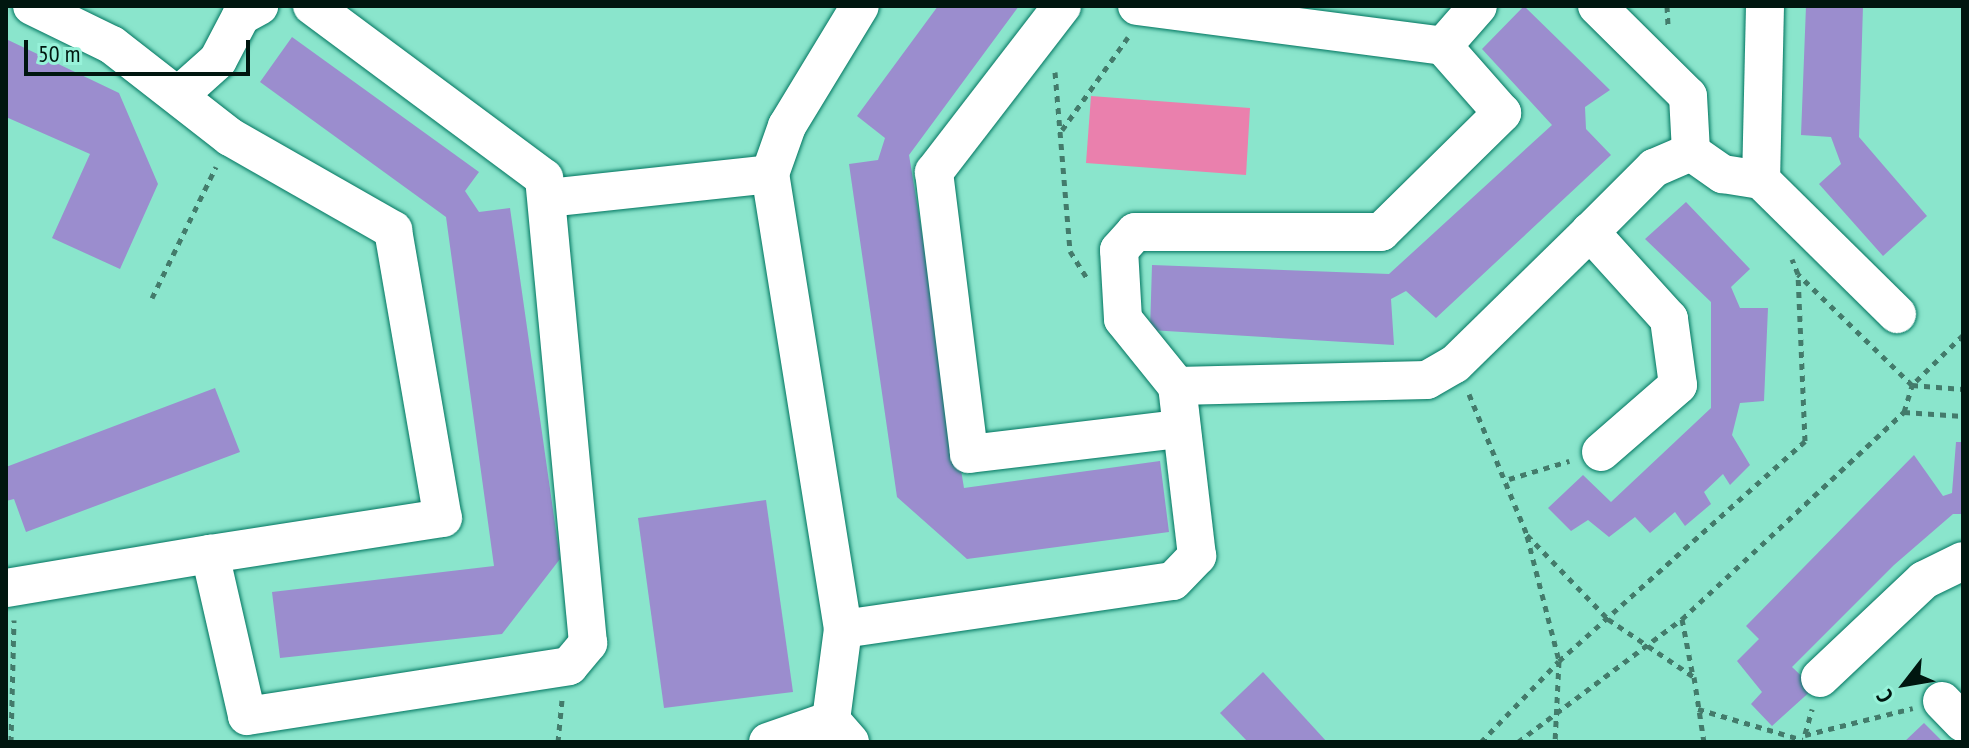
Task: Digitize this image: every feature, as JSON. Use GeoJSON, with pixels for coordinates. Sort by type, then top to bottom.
{"type":"FeatureCollection","features":[{"type":"Feature","properties":{"kind":"lane"},"geometry":{"type":"LineString","coordinates":[[10,587],[443,518],[393,230],[230,137],[112,45],[32,6]]}},
{"type":"Feature","properties":{"kind":"lane"},"geometry":{"type":"LineString","coordinates":[[179,95],[218,60],[241,16],[259,6]]}},
{"type":"Feature","properties":{"kind":"lane"},"geometry":{"type":"LineString","coordinates":[[210,554],[247,716],[569,666],[588,643],[544,178],[312,6]]}},
{"type":"Feature","properties":{"kind":"lane"},"geometry":{"type":"LineString","coordinates":[[768,742],[841,731],[843,629],[770,174],[787,126],[860,6]]}},
{"type":"Feature","properties":{"kind":"lane"},"geometry":{"type":"LineString","coordinates":[[1443,46],[1478,6]]}},
{"type":"Feature","properties":{"kind":"lane"},"geometry":{"type":"LineString","coordinates":[[1597,6],[1688,96],[1691,152]]}},
{"type":"Feature","properties":{"kind":"lane"},"geometry":{"type":"LineString","coordinates":[[1761,180],[1765,6]]}},
{"type":"Feature","properties":{"kind":"lane"},"geometry":{"type":"LineString","coordinates":[[843,629],[1173,581],[1197,556],[1177,386],[1123,319],[1119,250],[1135,232],[1381,232],[1502,113],[1443,46],[1143,7]]}},
{"type":"Feature","properties":{"kind":"lane"},"geometry":{"type":"LineString","coordinates":[[1056,14],[934,172],[969,454],[1180,429]]}},
{"type":"Feature","properties":{"kind":"lane"},"geometry":{"type":"LineString","coordinates":[[1177,386],[1397,384],[1427,380],[1455,364],[1654,168],[1691,152]]}},
{"type":"Feature","properties":{"kind":"lane"},"geometry":{"type":"LineString","coordinates":[[1691,152],[1723,174],[1761,180],[1897,314]]}},
{"type":"Feature","properties":{"kind":"lane"},"geometry":{"type":"LineString","coordinates":[[547,198],[770,174]]}},
{"type":"Feature","properties":{"kind":"lane"},"geometry":{"type":"LineString","coordinates":[[1590,232],[1669,319],[1678,385],[1601,452]]}},
{"type":"Feature","properties":{"kind":"lane"},"geometry":{"type":"LineString","coordinates":[[1820,678],[1924,580],[1963,561]]}},
{"type":"Feature","properties":{"kind":"path"},"geometry":{"type":"LineString","coordinates":[[1061,131],[1143,7]]}},
{"type":"Feature","properties":{"kind":"path"},"geometry":{"type":"LineString","coordinates":[[1056,14],[1070,251],[1089,284]]}},
{"type":"Feature","properties":{"kind":"path"},"geometry":{"type":"LineString","coordinates":[[152,298],[230,137]]}},
{"type":"Feature","properties":{"kind":"path"},"geometry":{"type":"LineString","coordinates":[[1481,742],[1559,661],[1805,441],[1798,274],[1788,247]]}},
{"type":"Feature","properties":{"kind":"path"},"geometry":{"type":"LineString","coordinates":[[1798,274],[1912,385],[1963,389]]}},
{"type":"Feature","properties":{"kind":"path"},"geometry":{"type":"LineString","coordinates":[[1518,742],[1642,643],[1682,619],[1904,412],[1912,385],[1963,335]]}},
{"type":"Feature","properties":{"kind":"path"},"geometry":{"type":"LineString","coordinates":[[1455,364],[1509,479],[1527,535],[1559,661],[1555,742]]}},
{"type":"Feature","properties":{"kind":"path"},"geometry":{"type":"LineString","coordinates":[[1904,412],[1963,416]]}},
{"type":"Feature","properties":{"kind":"path"},"geometry":{"type":"LineString","coordinates":[[1509,479],[1601,452]]}},
{"type":"Feature","properties":{"kind":"path"},"geometry":{"type":"LineString","coordinates":[[1527,535],[1608,619],[1694,677]]}},
{"type":"Feature","properties":{"kind":"path"},"geometry":{"type":"LineString","coordinates":[[10,587],[11,742]]}},
{"type":"Feature","properties":{"kind":"path"},"geometry":{"type":"LineString","coordinates":[[1682,619],[1704,742]]}},
{"type":"Feature","properties":{"kind":"path"},"geometry":{"type":"LineString","coordinates":[[1698,709],[1804,737],[1952,712]]}},
{"type":"Feature","properties":{"kind":"shaded area"},"geometry":{"type":"Polygon","coordinates":[[[1091,96],[1250,108],[1246,175],[1086,163],[1091,96]]]}},
{"type":"Feature","properties":{"kind":"building"},"geometry":{"type":"Polygon","coordinates":[[[938,6],[1019,6],[909,155],[964,488],[1160,461],[1169,532],[967,559],[897,497],[849,164],[878,160],[885,138],[857,116],[938,6]]]}},
{"type":"Feature","properties":{"kind":"building"},"geometry":{"type":"Polygon","coordinates":[[[1524,6],[1610,90],[1585,107],[1586,129],[1611,155],[1436,318],[1406,291],[1391,299],[1394,345],[1150,330],[1152,265],[1389,274],[1552,125],[1482,49],[1524,6]]]}},
{"type":"Feature","properties":{"kind":"building"},"geometry":{"type":"Polygon","coordinates":[[[1806,6],[1863,6],[1859,137],[1927,216],[1883,256],[1819,184],[1841,164],[1831,137],[1801,135],[1806,6]]]}},
{"type":"Feature","properties":{"kind":"building"},"geometry":{"type":"Polygon","coordinates":[[[292,37],[479,172],[465,191],[479,212],[510,208],[560,559],[502,634],[280,658],[272,592],[494,566],[446,217],[260,82],[292,37]]]}},
{"type":"Feature","properties":{"kind":"building"},"geometry":{"type":"Polygon","coordinates":[[[6,39],[119,93],[158,184],[120,269],[52,238],[90,154],[6,117],[6,39]]]}},
{"type":"Feature","properties":{"kind":"building"},"geometry":{"type":"Polygon","coordinates":[[[1686,202],[1750,269],[1731,287],[1740,308],[1768,308],[1764,401],[1740,403],[1732,435],[1750,465],[1730,485],[1723,474],[1704,492],[1711,504],[1685,526],[1675,512],[1650,533],[1635,517],[1609,537],[1588,520],[1571,531],[1548,508],[1583,475],[1611,502],[1711,408],[1711,302],[1645,239],[1686,202]]]}},
{"type":"Feature","properties":{"kind":"building"},"geometry":{"type":"Polygon","coordinates":[[[215,388],[240,452],[26,532],[14,499],[6,501],[6,467],[215,388]]]}},
{"type":"Feature","properties":{"kind":"building"},"geometry":{"type":"Polygon","coordinates":[[[1956,442],[1963,442],[1963,514],[1953,514],[1894,565],[1792,667],[1814,688],[1772,726],[1751,704],[1762,692],[1737,661],[1759,639],[1746,626],[1914,455],[1943,496],[1952,493],[1956,442]]]}},
{"type":"Feature","properties":{"kind":"building"},"geometry":{"type":"Polygon","coordinates":[[[766,500],[793,692],[664,708],[638,518],[766,500]]]}},
{"type":"Feature","properties":{"kind":"building"},"geometry":{"type":"Polygon","coordinates":[[[1263,672],[1327,742],[1248,742],[1220,713],[1263,672]]]}},
{"type":"Feature","properties":{"kind":"building"},"geometry":{"type":"Polygon","coordinates":[[[1924,723],[1943,742],[1904,742],[1924,723]]]}}]}
